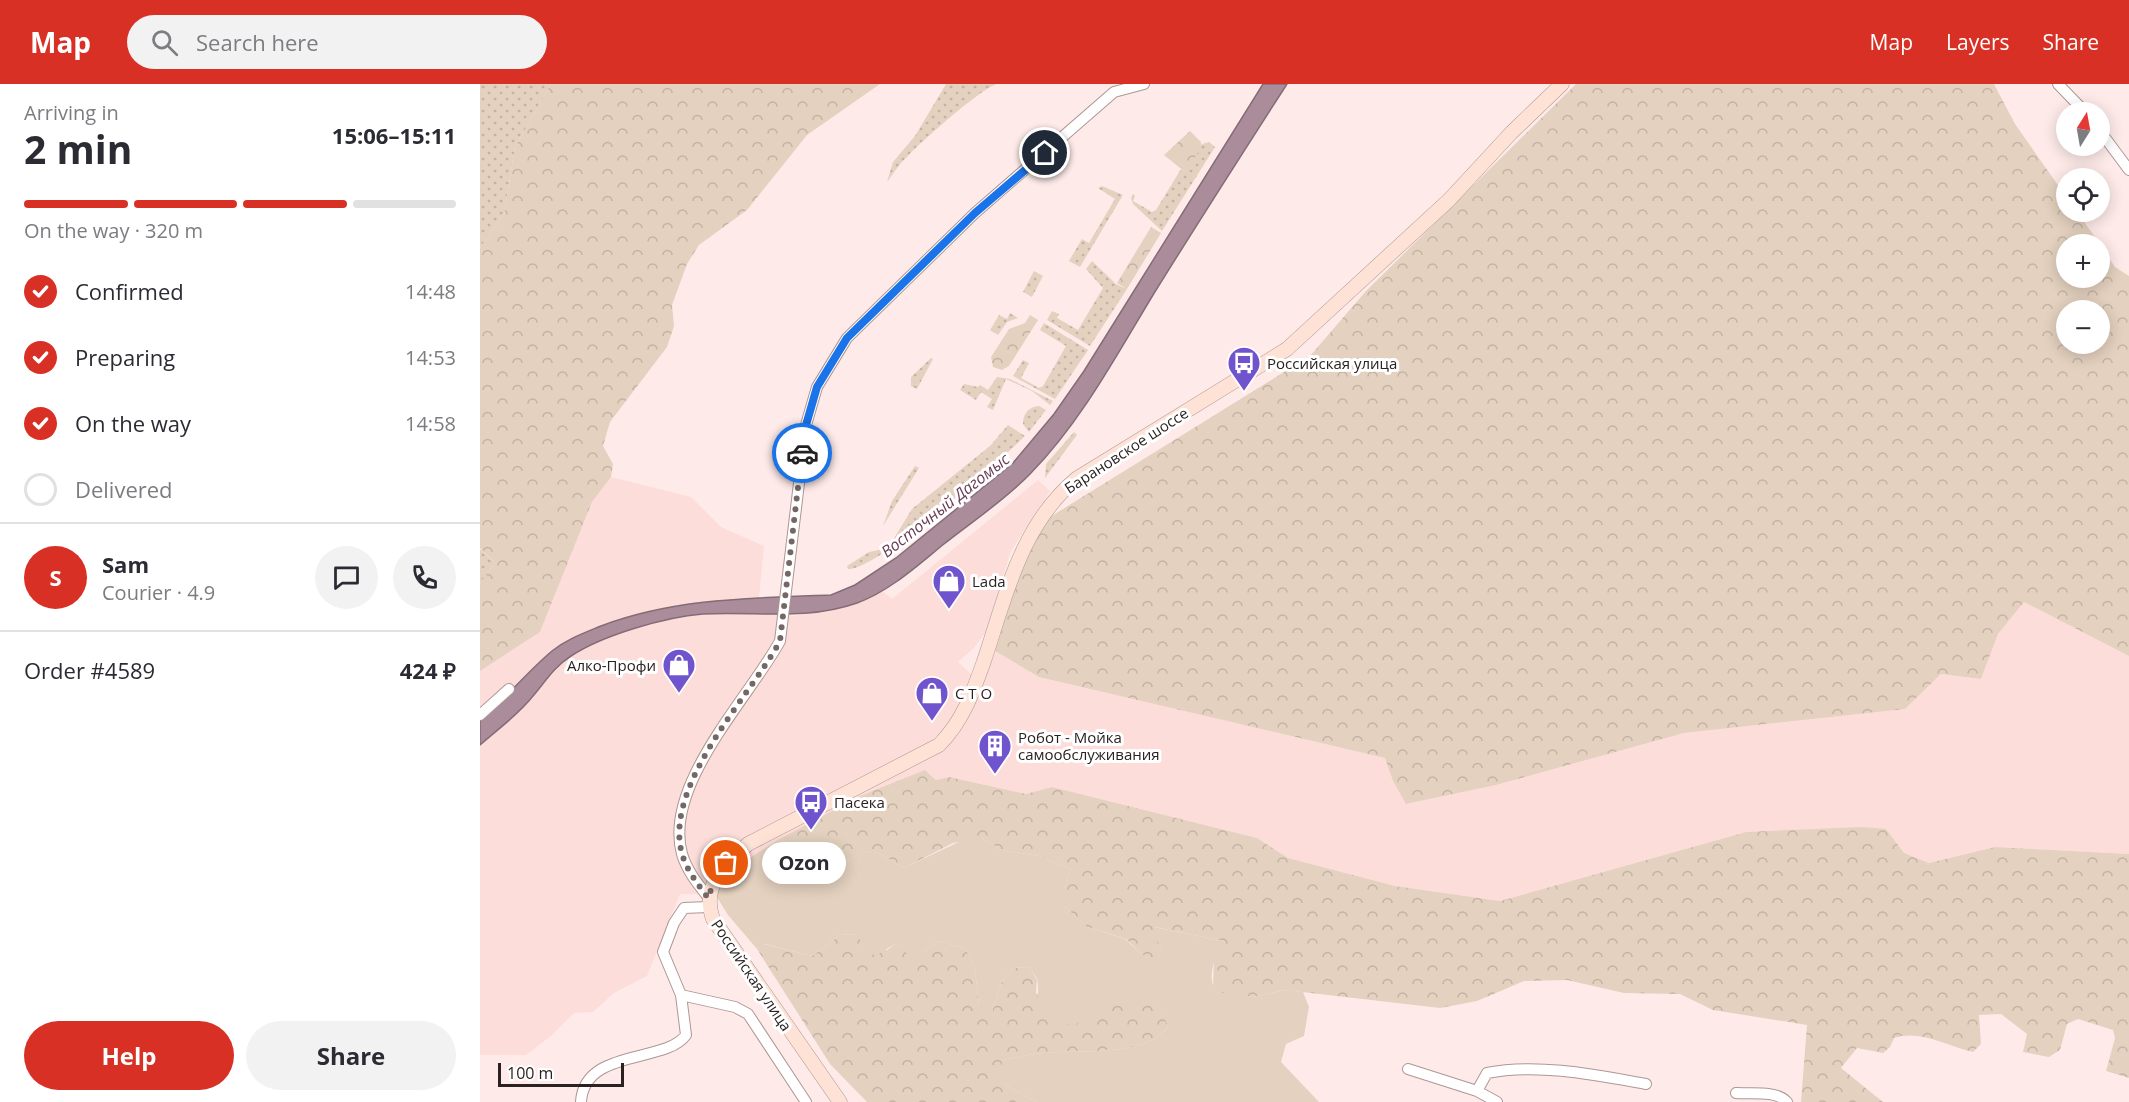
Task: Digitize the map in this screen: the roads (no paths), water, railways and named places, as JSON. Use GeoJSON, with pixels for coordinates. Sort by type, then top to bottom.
{"type":"FeatureCollection","features":[{"type":"Feature","properties":{"kind":"main road","name":"Барановское шоссе"},"geometry":{"type":"LineString","coordinates":[[708,902],[716,876],[726,863],[748,844],[931,752],[947,738],[971,698],[1017,561],[1029,536],[1059,493],[1076,479],[1287,350],[1449,200],[1512,132],[1562,84]]}},
{"type":"Feature","properties":{"kind":"main road","name":"Российская улица"},"geometry":{"type":"LineString","coordinates":[[708,902],[713,920],[840,1102]]}},
{"type":"Feature","properties":{"kind":"street","name":"Российская улица"},"geometry":{"type":"LineString","coordinates":[[708,902],[688,869],[683,855],[680,842],[684,807],[711,742],[767,665],[780,641],[806,425],[817,387],[847,338],[975,213],[1114,92],[1144,84]]}},
{"type":"Feature","properties":{"kind":"street"},"geometry":{"type":"LineString","coordinates":[[2058,84],[2075,102]]}},
{"type":"Feature","properties":{"kind":"street"},"geometry":{"type":"LineString","coordinates":[[2110,144],[2129,170]]}},
{"type":"Feature","properties":{"kind":"street"},"geometry":{"type":"LineString","coordinates":[[480,715],[509,689]]}},
{"type":"Feature","properties":{"kind":"street"},"geometry":{"type":"LineString","coordinates":[[581,1102],[585,1084],[596,1074],[629,1057],[679,1045],[686,1035],[681,995],[663,952],[674,923],[684,908],[708,902]]}},
{"type":"Feature","properties":{"kind":"street"},"geometry":{"type":"LineString","coordinates":[[681,995],[735,1007],[748,1014],[806,1102]]}},
{"type":"Feature","properties":{"kind":"street"},"geometry":{"type":"LineString","coordinates":[[1408,1069],[1477,1091],[1497,1102]]}},
{"type":"Feature","properties":{"kind":"street"},"geometry":{"type":"LineString","coordinates":[[1477,1091],[1487,1072],[1501,1070],[1558,1072],[1646,1084]]}},
{"type":"Feature","properties":{"kind":"street"},"geometry":{"type":"LineString","coordinates":[[1736,1093],[1782,1096],[1787,1102]]}},
{"type":"Feature","properties":{"kind":"place","name":"Российская улица"},"geometry":{"type":"Point","coordinates":[1244,392]}},
{"type":"Feature","properties":{"kind":"place","name":"Lada"},"geometry":{"type":"Point","coordinates":[949,610]}},
{"type":"Feature","properties":{"kind":"place","name":"Алко-Профи"},"geometry":{"type":"Point","coordinates":[679,694]}},
{"type":"Feature","properties":{"kind":"place","name":"С Т О"},"geometry":{"type":"Point","coordinates":[932,722]}},
{"type":"Feature","properties":{"kind":"place","name":"Робот - Мойка самообслуживания"},"geometry":{"type":"Point","coordinates":[995,775]}},
{"type":"Feature","properties":{"kind":"place","name":"Пасека"},"geometry":{"type":"Point","coordinates":[811,831]}},
{"type":"Feature","properties":{"kind":"place","name":"Ozon"},"geometry":{"type":"Point","coordinates":[726,863]}},
{"type":"Feature","properties":{"kind":"water label","name":"Восточный Дагомыс"},"geometry":{"type":"Point","coordinates":[945,505]}}]}
